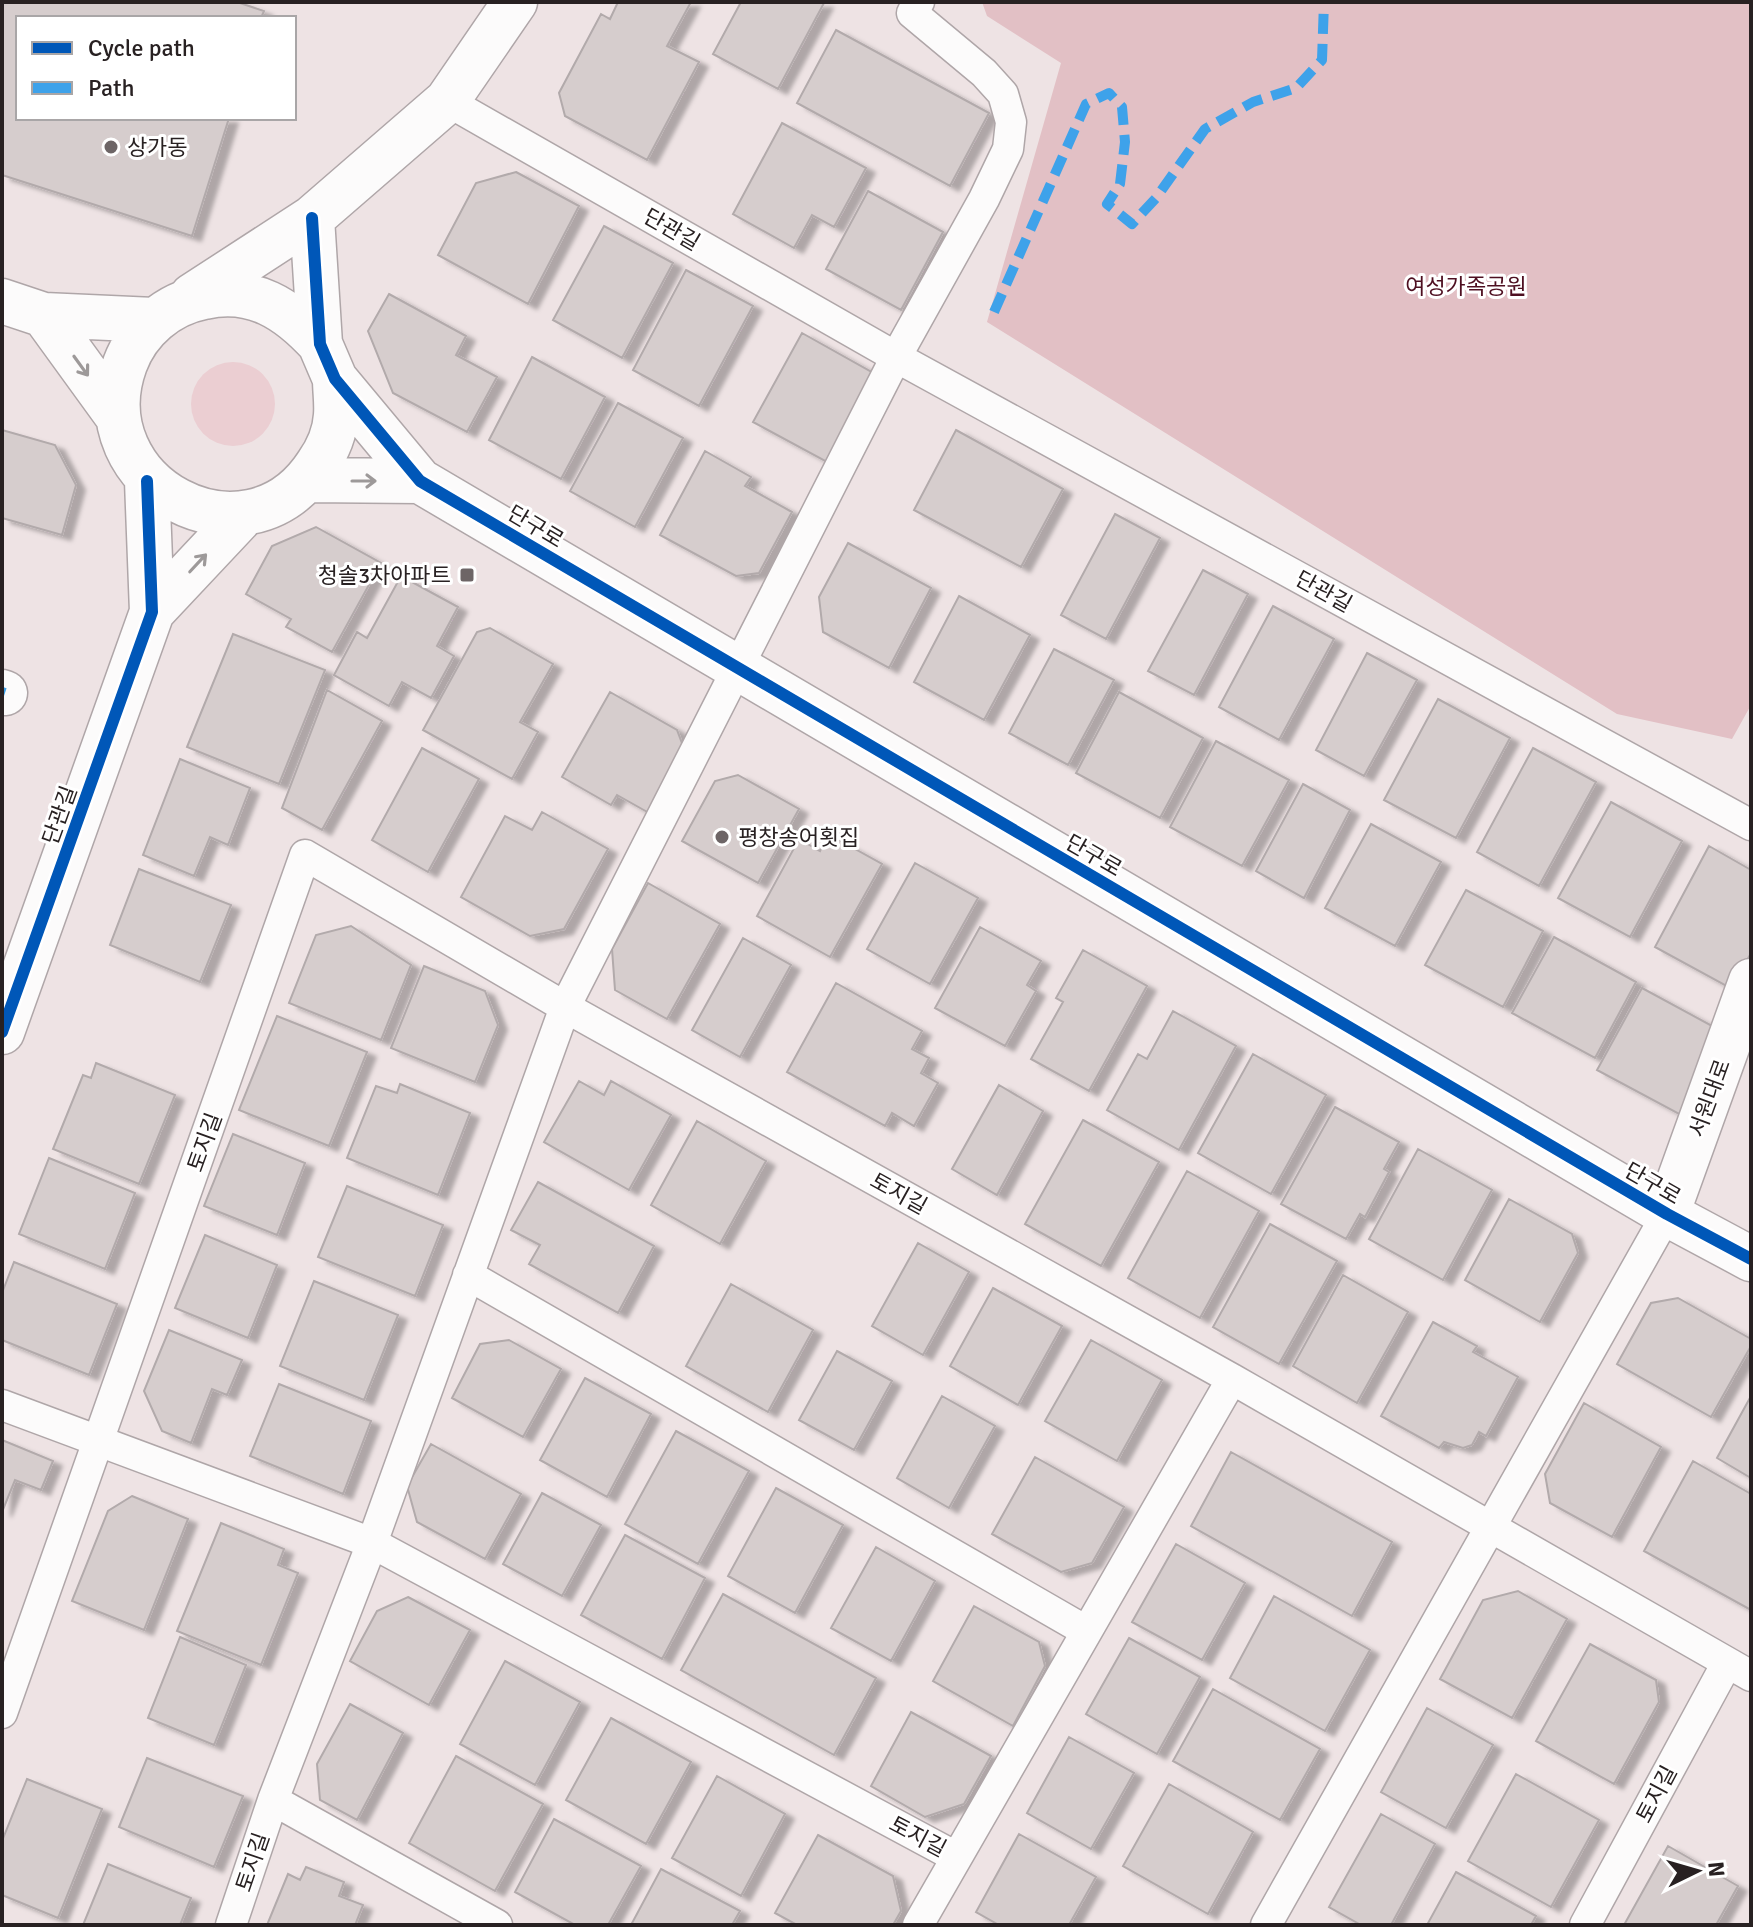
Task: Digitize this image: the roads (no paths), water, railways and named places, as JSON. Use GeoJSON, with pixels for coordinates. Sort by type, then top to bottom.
{"type":"FeatureCollection","features":[{"type":"Feature","properties":{"kind":"street"},"geometry":{"type":"LineString","coordinates":[[312,218],[337,417],[327,451],[307,480],[279,502],[245,513],[209,513],[176,502],[147,481],[128,451],[118,417],[119,381],[131,348],[170,310],[312,218],[447,101],[515,2]]}},
{"type":"Feature","properties":{"kind":"street"},"geometry":{"type":"LineString","coordinates":[[2,301],[44,315],[170,310],[223,292],[261,298],[294,315],[420,481]]}},
{"type":"Feature","properties":{"kind":"street"},"geometry":{"type":"LineString","coordinates":[[44,315],[118,417]]}},
{"type":"Feature","properties":{"kind":"street"},"geometry":{"type":"LineString","coordinates":[[307,480],[420,481]]}},
{"type":"Feature","properties":{"kind":"street"},"geometry":{"type":"LineString","coordinates":[[147,481],[152,612]]}},
{"type":"Feature","properties":{"kind":"street","name":"단구로"},"geometry":{"type":"LineString","coordinates":[[420,481],[1667,1214],[1751,1259]]}},
{"type":"Feature","properties":{"kind":"street"},"geometry":{"type":"LineString","coordinates":[[152,612],[245,513]]}},
{"type":"Feature","properties":{"kind":"street","name":"단관길"},"geometry":{"type":"LineString","coordinates":[[2,1032],[152,612]]}},
{"type":"Feature","properties":{"kind":"street","name":"서원대로"},"geometry":{"type":"LineString","coordinates":[[1667,1214],[1751,981]]}},
{"type":"Feature","properties":{"kind":"lane"},"geometry":{"type":"LineString","coordinates":[[565,1007],[896,357],[984,199],[1008,149],[1011,122],[1003,94],[909,6]]}},
{"type":"Feature","properties":{"kind":"lane","name":"단관길"},"geometry":{"type":"LineString","coordinates":[[447,101],[896,357],[1751,825]]}},
{"type":"Feature","properties":{"kind":"lane","name":"토지길"},"geometry":{"type":"LineString","coordinates":[[2,1713],[305,855],[565,1007],[1232,1379],[1739,1670],[1585,1925]]}},
{"type":"Feature","properties":{"kind":"lane","name":"토지길"},"geometry":{"type":"LineString","coordinates":[[231,1925],[273,1800],[372,1543],[565,1007]]}},
{"type":"Feature","properties":{"kind":"lane"},"geometry":{"type":"LineString","coordinates":[[1266,1925],[1667,1214]]}},
{"type":"Feature","properties":{"kind":"lane"},"geometry":{"type":"LineString","coordinates":[[468,1275],[1086,1631]]}},
{"type":"Feature","properties":{"kind":"lane","name":"토지길"},"geometry":{"type":"LineString","coordinates":[[918,1925],[1232,1379]]}},
{"type":"Feature","properties":{"kind":"lane"},"geometry":{"type":"LineString","coordinates":[[2,1405],[372,1543]]}},
{"type":"Feature","properties":{"kind":"lane","name":"토지길"},"geometry":{"type":"LineString","coordinates":[[372,1543],[956,1857]]}},
{"type":"Feature","properties":{"kind":"lane","name":"토지길"},"geometry":{"type":"LineString","coordinates":[[273,1800],[497,1925]]}},
{"type":"Feature","properties":{"kind":"place","name":"상가동"},"geometry":{"type":"Point","coordinates":[111,147]}},
{"type":"Feature","properties":{"kind":"place","name":"청솔3차아파트"},"geometry":{"type":"Point","coordinates":[467,575]}},
{"type":"Feature","properties":{"kind":"place","name":"평창송어횟집"},"geometry":{"type":"Point","coordinates":[722,837]}},
{"type":"Feature","properties":{"kind":"park label","name":"여성가족공원"},"geometry":{"type":"Point","coordinates":[1466,286]}}]}
